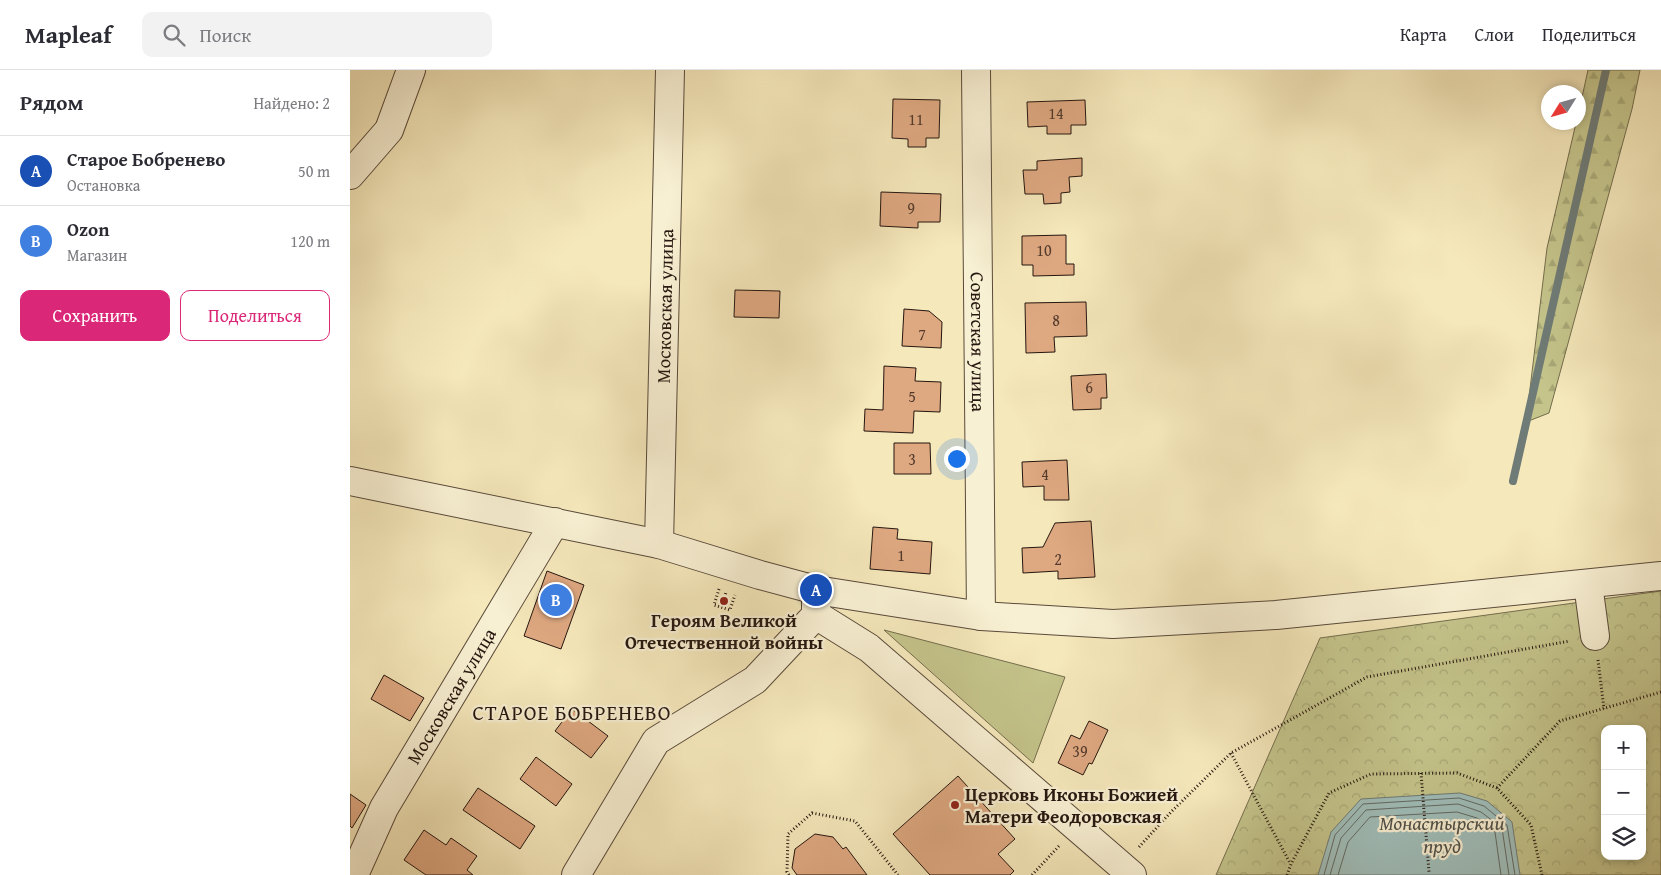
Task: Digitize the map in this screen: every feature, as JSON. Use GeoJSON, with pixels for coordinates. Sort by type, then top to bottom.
{"type":"FeatureCollection","features":[{"type":"Feature","properties":{"kind":"street"},"geometry":{"type":"LineString","coordinates":[[350,175],[389,130],[411,70]]}},
{"type":"Feature","properties":{"kind":"street","name":"Московская улица"},"geometry":{"type":"LineString","coordinates":[[660,544],[670,70]]}},
{"type":"Feature","properties":{"kind":"street","name":"Советская улица"},"geometry":{"type":"LineString","coordinates":[[976,70],[982,616]]}},
{"type":"Feature","properties":{"kind":"street"},"geometry":{"type":"LineString","coordinates":[[350,481],[660,544],[760,575],[816,603],[1126,870]]}},
{"type":"Feature","properties":{"kind":"street","name":"Московская улица"},"geometry":{"type":"LineString","coordinates":[[354,875],[389,800],[555,522]]}},
{"type":"Feature","properties":{"kind":"street"},"geometry":{"type":"LineString","coordinates":[[816,603],[982,616],[1122,624],[1276,615],[1661,576]]}},
{"type":"Feature","properties":{"kind":"street"},"geometry":{"type":"LineString","coordinates":[[1588,584],[1595,636]]}},
{"type":"Feature","properties":{"kind":"street"},"geometry":{"type":"LineString","coordinates":[[576,875],[656,740],[755,680],[816,603]]}},
{"type":"Feature","properties":{"kind":"path"},"geometry":{"type":"LineString","coordinates":[[1126,870],[1171,812],[1231,753],[1367,677],[1595,636],[1604,709]]}},
{"type":"Feature","properties":{"kind":"path"},"geometry":{"type":"LineString","coordinates":[[1497,788],[1560,722],[1661,692]]}},
{"type":"Feature","properties":{"kind":"path"},"geometry":{"type":"LineString","coordinates":[[1231,753],[1291,864]]}},
{"type":"Feature","properties":{"kind":"path"},"geometry":{"type":"LineString","coordinates":[[1421,773],[1429,872]]}},
{"type":"Feature","properties":{"kind":"path"},"geometry":{"type":"LineString","coordinates":[[1288,875],[1291,864],[1329,793],[1371,774],[1457,773],[1497,788],[1531,825],[1542,875]]}},
{"type":"Feature","properties":{"kind":"path"},"geometry":{"type":"LineString","coordinates":[[789,875],[787,872],[788,834],[812,813],[855,821],[898,875]]}},
{"type":"Feature","properties":{"kind":"path"},"geometry":{"type":"LineString","coordinates":[[1032,875],[1076,827]]}},
{"type":"Feature","properties":{"kind":"green space"},"geometry":{"type":"Polygon","coordinates":[[[1588,70],[1640,70],[1632,109],[1549,413],[1526,422],[1547,248],[1574,130],[1586,130],[1585,85],[1588,70]]]}},
{"type":"Feature","properties":{"kind":"green space"},"geometry":{"type":"Polygon","coordinates":[[[1661,591],[1661,875],[1216,875],[1320,638],[1661,591]]]}},
{"type":"Feature","properties":{"kind":"green space"},"geometry":{"type":"Polygon","coordinates":[[[884,630],[1065,677],[1033,763],[884,630]]]}},
{"type":"Feature","properties":{"kind":"water","name":"Монастырский пруд"},"geometry":{"type":"Polygon","coordinates":[[[1460,793],[1487,801],[1512,822],[1520,875],[1318,875],[1331,832],[1361,799],[1460,793]]]}},
{"type":"Feature","properties":{"kind":"building"},"geometry":{"type":"Polygon","coordinates":[[[893,99],[940,100],[939,138],[926,138],[926,147],[908,147],[908,139],[892,138],[893,99]]]}},
{"type":"Feature","properties":{"kind":"building"},"geometry":{"type":"Polygon","coordinates":[[[1085,100],[1086,125],[1071,125],[1071,134],[1047,134],[1047,126],[1028,127],[1027,102],[1085,100]]]}},
{"type":"Feature","properties":{"kind":"building"},"geometry":{"type":"Polygon","coordinates":[[[1082,158],[1082,176],[1069,177],[1070,192],[1061,193],[1061,203],[1044,204],[1043,194],[1025,194],[1023,170],[1037,170],[1037,161],[1082,158]]]}},
{"type":"Feature","properties":{"kind":"building"},"geometry":{"type":"Polygon","coordinates":[[[881,192],[941,194],[940,222],[918,222],[918,228],[880,226],[881,192]]]}},
{"type":"Feature","properties":{"kind":"building"},"geometry":{"type":"Polygon","coordinates":[[[1066,235],[1066,264],[1074,264],[1074,275],[1033,276],[1033,265],[1022,265],[1022,236],[1066,235]]]}},
{"type":"Feature","properties":{"kind":"building"},"geometry":{"type":"Polygon","coordinates":[[[735,290],[780,291],[779,318],[734,317],[735,290]]]}},
{"type":"Feature","properties":{"kind":"building"},"geometry":{"type":"Polygon","coordinates":[[[1086,302],[1087,336],[1054,337],[1055,352],[1026,353],[1025,303],[1086,302]]]}},
{"type":"Feature","properties":{"kind":"building"},"geometry":{"type":"Polygon","coordinates":[[[904,309],[929,311],[942,322],[941,348],[902,346],[904,309]]]}},
{"type":"Feature","properties":{"kind":"building"},"geometry":{"type":"Polygon","coordinates":[[[884,366],[916,368],[915,381],[941,382],[940,412],[914,411],[913,433],[864,431],[865,409],[883,410],[884,366]]]}},
{"type":"Feature","properties":{"kind":"building"},"geometry":{"type":"Polygon","coordinates":[[[1106,374],[1107,398],[1101,398],[1101,409],[1073,410],[1071,376],[1106,374]]]}},
{"type":"Feature","properties":{"kind":"building"},"geometry":{"type":"Polygon","coordinates":[[[894,443],[930,443],[931,474],[894,474],[894,443]]]}},
{"type":"Feature","properties":{"kind":"building"},"geometry":{"type":"Polygon","coordinates":[[[1067,460],[1069,500],[1044,500],[1044,486],[1023,487],[1022,462],[1067,460]]]}},
{"type":"Feature","properties":{"kind":"building"},"geometry":{"type":"Polygon","coordinates":[[[1091,521],[1095,577],[1058,579],[1058,571],[1023,573],[1022,548],[1043,547],[1055,523],[1091,521]]]}},
{"type":"Feature","properties":{"kind":"building"},"geometry":{"type":"Polygon","coordinates":[[[873,527],[898,529],[897,539],[932,542],[930,574],[870,569],[873,527]]]}},
{"type":"Feature","properties":{"kind":"building"},"geometry":{"type":"Polygon","coordinates":[[[547,571],[584,585],[561,649],[524,636],[547,571]]]}},
{"type":"Feature","properties":{"kind":"building"},"geometry":{"type":"Polygon","coordinates":[[[384,675],[424,698],[410,721],[371,699],[384,675]]]}},
{"type":"Feature","properties":{"kind":"building"},"geometry":{"type":"Polygon","coordinates":[[[572,709],[608,736],[591,758],[555,731],[572,709]]]}},
{"type":"Feature","properties":{"kind":"building"},"geometry":{"type":"Polygon","coordinates":[[[1089,721],[1108,730],[1092,764],[1089,763],[1083,775],[1058,763],[1071,735],[1080,739],[1089,721]]]}},
{"type":"Feature","properties":{"kind":"building"},"geometry":{"type":"Polygon","coordinates":[[[536,757],[572,784],[556,806],[520,779],[536,757]]]}},
{"type":"Feature","properties":{"kind":"building","name":"Церковь Иконы Божией Матери Феодоровская"},"geometry":{"type":"Polygon","coordinates":[[[958,776],[1015,839],[998,854],[1014,871],[1010,875],[930,875],[893,834],[958,776]]]}},
{"type":"Feature","properties":{"kind":"building"},"geometry":{"type":"Polygon","coordinates":[[[478,788],[535,826],[520,849],[463,810],[478,788]]]}},
{"type":"Feature","properties":{"kind":"building"},"geometry":{"type":"Polygon","coordinates":[[[350,794],[366,805],[352,828],[350,826],[350,794]]]}},
{"type":"Feature","properties":{"kind":"building"},"geometry":{"type":"Polygon","coordinates":[[[424,830],[446,845],[451,838],[477,856],[467,870],[473,875],[426,875],[404,860],[424,830]]]}},
{"type":"Feature","properties":{"kind":"building"},"geometry":{"type":"Polygon","coordinates":[[[815,834],[833,837],[843,849],[846,847],[867,875],[797,875],[792,868],[795,849],[815,834]]]}},
{"type":"Feature","properties":{"kind":"waterway"},"geometry":{"type":"LineString","coordinates":[[1513,481],[1606,70]]}},
{"type":"Feature","properties":{"kind":"place","name":"Старое Бобренево"},"geometry":{"type":"Point","coordinates":[816,590]}},
{"type":"Feature","properties":{"kind":"place","name":"Ozon"},"geometry":{"type":"Point","coordinates":[556,600]}},
{"type":"Feature","properties":{"kind":"place","name":"Героям Великой Отечественной войны"},"geometry":{"type":"Point","coordinates":[724,601]}},
{"type":"Feature","properties":{"kind":"place","name":"Церковь Иконы Божией Матери Феодоровская"},"geometry":{"type":"Point","coordinates":[955,805]}},
{"type":"Feature","properties":{"kind":"district","name":"СТАРОЕ БОБРЕНЕВО"},"geometry":{"type":"Point","coordinates":[572,713]}}]}
